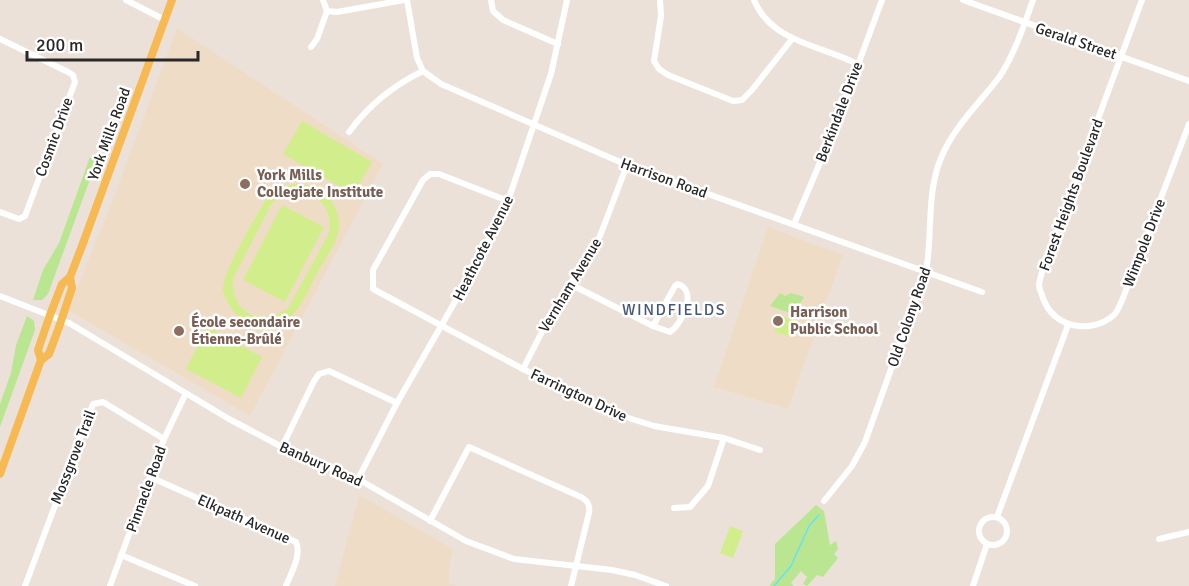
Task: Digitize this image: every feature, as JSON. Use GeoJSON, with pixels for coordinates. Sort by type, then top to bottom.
{"type":"FeatureCollection","features":[{"type":"Feature","properties":{"kind":"main road","name":"York Mills Road"},"geometry":{"type":"LineString","coordinates":[[0,474],[41,360],[49,354],[62,320],[72,288],[70,278],[172,0]]}},
{"type":"Feature","properties":{"kind":"main road","name":"York Mills Road"},"geometry":{"type":"LineString","coordinates":[[41,360],[38,350],[50,315],[62,284],[70,278]]}},
{"type":"Feature","properties":{"kind":"street"},"geometry":{"type":"LineString","coordinates":[[126,0],[165,20]]}},
{"type":"Feature","properties":{"kind":"street"},"geometry":{"type":"LineString","coordinates":[[311,46],[317,39],[327,11],[322,0]]}},
{"type":"Feature","properties":{"kind":"street"},"geometry":{"type":"LineString","coordinates":[[327,11],[337,12],[405,0],[417,58],[423,71],[403,80],[361,115],[349,132]]}},
{"type":"Feature","properties":{"kind":"street"},"geometry":{"type":"LineString","coordinates":[[491,0],[493,11],[503,20],[558,44]]}},
{"type":"Feature","properties":{"kind":"street","name":"Heathcote Avenue"},"geometry":{"type":"LineString","coordinates":[[357,479],[472,272],[508,201],[535,124],[558,44],[567,0]]}},
{"type":"Feature","properties":{"kind":"street"},"geometry":{"type":"LineString","coordinates":[[660,0],[654,61],[659,69],[668,75],[733,101],[742,100],[752,90],[792,39]]}},
{"type":"Feature","properties":{"kind":"street"},"geometry":{"type":"LineString","coordinates":[[754,0],[774,28],[792,39],[857,64]]}},
{"type":"Feature","properties":{"kind":"street","name":"Berkindale Drive"},"geometry":{"type":"LineString","coordinates":[[794,224],[835,127],[882,0]]}},
{"type":"Feature","properties":{"kind":"street","name":"Gerald Street"},"geometry":{"type":"LineString","coordinates":[[963,0],[1189,81]]}},
{"type":"Feature","properties":{"kind":"street","name":"Old Colony Road"},"geometry":{"type":"LineString","coordinates":[[824,501],[852,466],[865,442],[926,271],[930,244],[932,193],[940,160],[953,135],[1006,66],[1033,0]]}},
{"type":"Feature","properties":{"kind":"street","name":"Forest Heights Boulevard"},"geometry":{"type":"LineString","coordinates":[[1068,325],[1046,306],[1039,286],[1045,261],[1142,0]]}},
{"type":"Feature","properties":{"kind":"street","name":"Cosmic Drive"},"geometry":{"type":"LineString","coordinates":[[0,212],[19,219],[26,216],[75,82],[73,75],[68,72],[1,42]]}},
{"type":"Feature","properties":{"kind":"street","name":"Harrison Road"},"geometry":{"type":"LineString","coordinates":[[423,71],[441,84],[627,165],[982,291]]}},
{"type":"Feature","properties":{"kind":"street","name":"Wimpole Drive"},"geometry":{"type":"LineString","coordinates":[[1068,325],[1084,327],[1099,323],[1115,314],[1189,124]]}},
{"type":"Feature","properties":{"kind":"street","name":"Vernham Avenue"},"geometry":{"type":"LineString","coordinates":[[523,369],[549,318],[600,236],[627,165]]}},
{"type":"Feature","properties":{"kind":"street","name":"Farrington Drive"},"geometry":{"type":"LineString","coordinates":[[508,201],[439,174],[430,174],[423,180],[373,270],[373,289],[523,369],[614,413],[654,426],[724,438],[760,450]]}},
{"type":"Feature","properties":{"kind":"street"},"geometry":{"type":"LineString","coordinates":[[570,284],[653,326],[670,332],[676,328],[687,304],[688,292],[684,286],[678,284],[675,286],[653,326]]}},
{"type":"Feature","properties":{"kind":"street","name":"Banbury Road"},"geometry":{"type":"LineString","coordinates":[[0,296],[62,320],[282,447],[357,479],[466,541],[514,559],[612,570],[666,586]]}},
{"type":"Feature","properties":{"kind":"street"},"geometry":{"type":"LineString","coordinates":[[997,517],[1068,325]]}},
{"type":"Feature","properties":{"kind":"street"},"geometry":{"type":"LineString","coordinates":[[282,447],[319,374],[329,371],[397,404]]}},
{"type":"Feature","properties":{"kind":"street","name":"Pinnacle Road"},"geometry":{"type":"LineString","coordinates":[[110,586],[164,440],[186,393]]}},
{"type":"Feature","properties":{"kind":"street","name":"Mossgrove Trail"},"geometry":{"type":"LineString","coordinates":[[26,586],[93,404],[103,402],[164,440]]}},
{"type":"Feature","properties":{"kind":"street"},"geometry":{"type":"LineString","coordinates":[[674,508],[690,507],[704,492],[724,438]]}},
{"type":"Feature","properties":{"kind":"street"},"geometry":{"type":"LineString","coordinates":[[430,521],[469,447],[587,501],[590,513],[571,586]]}},
{"type":"Feature","properties":{"kind":"street","name":"Elkpath Avenue"},"geometry":{"type":"LineString","coordinates":[[150,477],[296,542],[299,548],[297,558],[286,586]]}},
{"type":"Feature","properties":{"kind":"street"},"geometry":{"type":"LineString","coordinates":[[997,517],[1005,524],[1006,536],[999,543],[987,544],[980,538],[979,526],[984,519],[997,517]]}},
{"type":"Feature","properties":{"kind":"street"},"geometry":{"type":"LineString","coordinates":[[1159,539],[1189,532]]}},
{"type":"Feature","properties":{"kind":"street"},"geometry":{"type":"LineString","coordinates":[[973,586],[987,544]]}},
{"type":"Feature","properties":{"kind":"street"},"geometry":{"type":"LineString","coordinates":[[121,555],[195,586]]}},
{"type":"Feature","properties":{"kind":"shaded area","name":"York Mills Collegiate Institute"},"geometry":{"type":"Polygon","coordinates":[[[177,28],[383,164],[250,416],[68,310],[111,204],[177,28]]]}},
{"type":"Feature","properties":{"kind":"shaded area","name":"Harrison Public School"},"geometry":{"type":"Polygon","coordinates":[[[768,227],[843,255],[788,409],[714,387],[768,227]]]}},
{"type":"Feature","properties":{"kind":"shaded area"},"geometry":{"type":"Polygon","coordinates":[[[359,495],[453,549],[449,583],[456,586],[335,586],[359,495]]]}},
{"type":"Feature","properties":{"kind":"green space"},"geometry":{"type":"Polygon","coordinates":[[[302,121],[372,162],[353,194],[283,154],[302,121]]]}},
{"type":"Feature","properties":{"kind":"green space"},"geometry":{"type":"Polygon","coordinates":[[[90,157],[97,160],[48,294],[42,300],[33,300],[43,270],[59,243],[90,157]]]}},
{"type":"Feature","properties":{"kind":"green space"},"geometry":{"type":"Polygon","coordinates":[[[297,183],[316,189],[330,200],[335,208],[339,226],[332,247],[297,310],[279,324],[258,326],[244,321],[236,314],[224,296],[224,282],[240,244],[267,197],[274,190],[297,183]],[[295,192],[279,198],[271,205],[233,279],[237,301],[250,314],[268,317],[288,308],[328,235],[329,218],[323,204],[311,195],[295,192]]]}},
{"type":"Feature","properties":{"kind":"green space"},"geometry":{"type":"Polygon","coordinates":[[[282,205],[324,227],[285,302],[243,280],[282,205]]]}},
{"type":"Feature","properties":{"kind":"green space"},"geometry":{"type":"Polygon","coordinates":[[[780,293],[785,296],[791,293],[804,297],[793,314],[770,306],[780,293]]]}},
{"type":"Feature","properties":{"kind":"green space"},"geometry":{"type":"Polygon","coordinates":[[[27,316],[34,321],[35,330],[0,427],[0,404],[11,373],[16,345],[27,316]]]}},
{"type":"Feature","properties":{"kind":"green space"},"geometry":{"type":"Polygon","coordinates":[[[780,317],[795,321],[789,336],[774,332],[780,317]]]}},
{"type":"Feature","properties":{"kind":"green space"},"geometry":{"type":"Polygon","coordinates":[[[207,327],[262,357],[241,398],[186,369],[207,327]]]}},
{"type":"Feature","properties":{"kind":"green space"},"geometry":{"type":"Polygon","coordinates":[[[816,505],[824,511],[830,545],[836,541],[838,549],[834,554],[838,558],[823,577],[817,575],[807,586],[803,584],[807,577],[801,571],[791,583],[794,586],[769,586],[775,579],[775,544],[816,505]]]}},
{"type":"Feature","properties":{"kind":"green space"},"geometry":{"type":"Polygon","coordinates":[[[730,526],[743,531],[733,558],[720,553],[730,526]]]}},
{"type":"Feature","properties":{"kind":"waterway"},"geometry":{"type":"LineString","coordinates":[[774,586],[791,566],[809,526],[819,515]]}},
{"type":"Feature","properties":{"kind":"place","name":"York Mills Collegiate Institute"},"geometry":{"type":"Point","coordinates":[245,184]}},
{"type":"Feature","properties":{"kind":"place","name":"Harrison Public School"},"geometry":{"type":"Point","coordinates":[778,321]}},
{"type":"Feature","properties":{"kind":"place","name":"École secondaire Étienne-Brûlé"},"geometry":{"type":"Point","coordinates":[179,331]}},
{"type":"Feature","properties":{"kind":"district","name":"WINDFIELDS"},"geometry":{"type":"Point","coordinates":[674,310]}}]}
